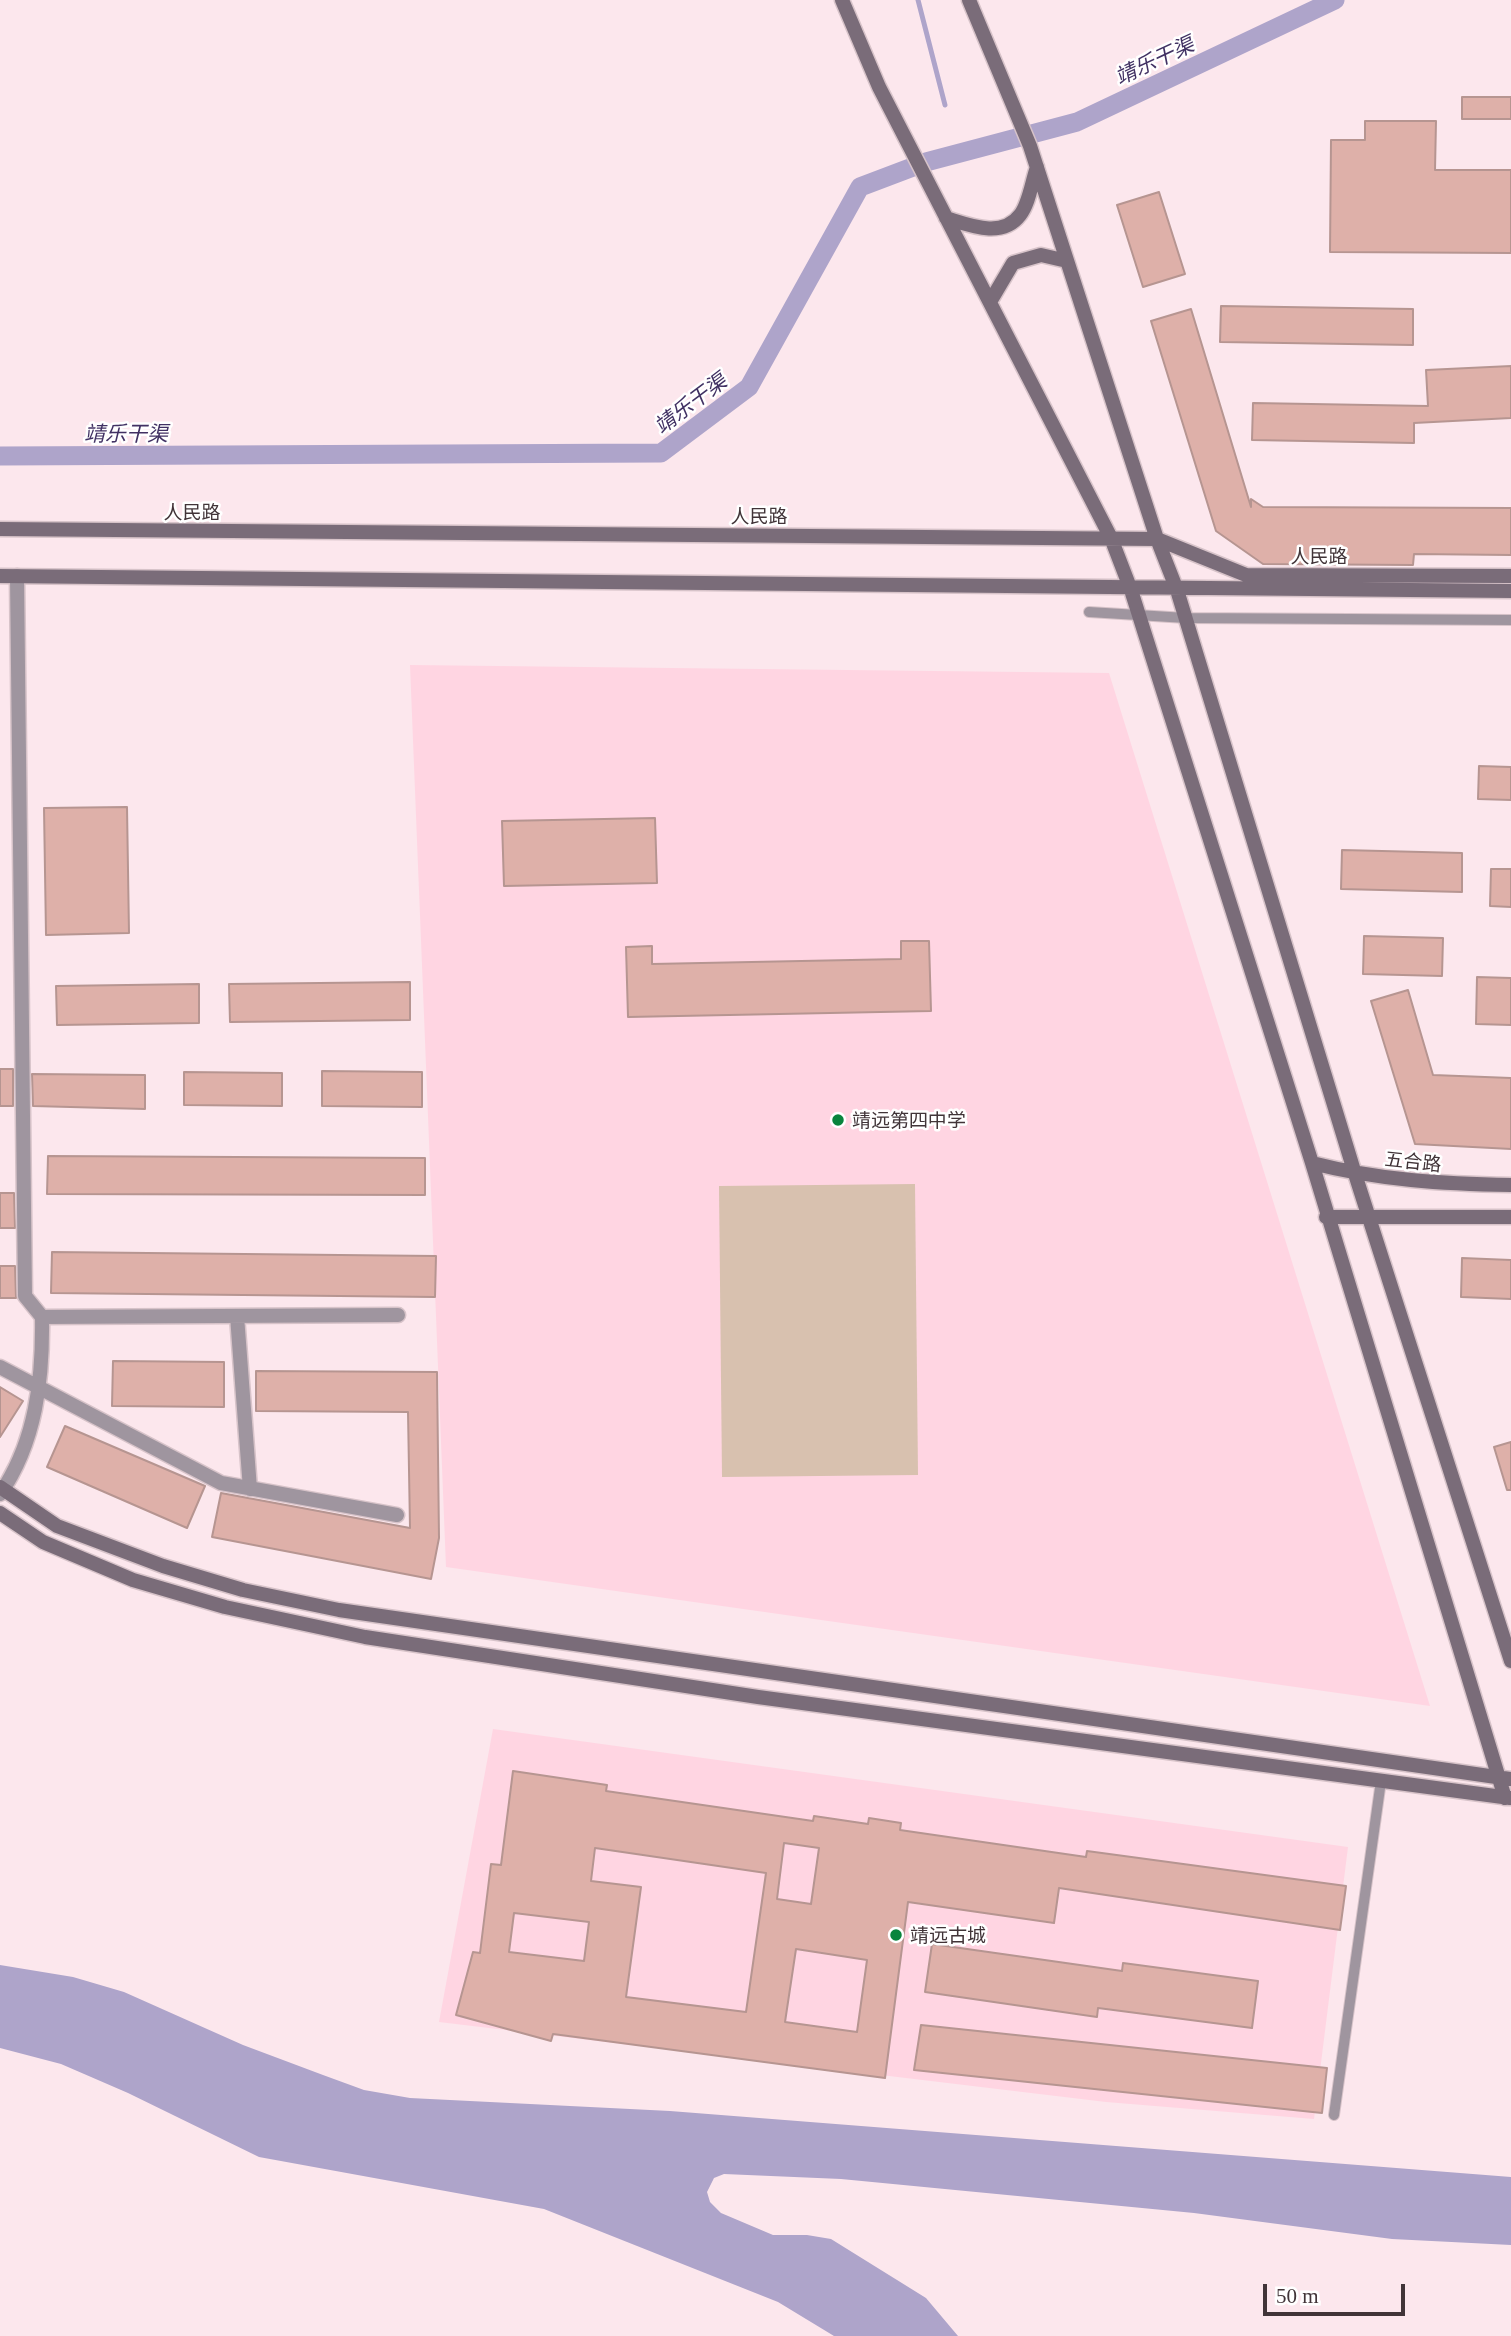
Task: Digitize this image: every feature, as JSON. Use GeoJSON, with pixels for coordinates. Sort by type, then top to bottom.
{"type":"FeatureCollection","features":[{"type":"Feature","properties":{"kind":"main road"},"geometry":{"type":"LineString","coordinates":[[0,1513],[43,1542],[134,1580],[225,1607],[365,1637],[758,1697],[1508,1798],[1506,1778],[1326,1217],[1312,1163],[1131,590],[1111,538],[878,88],[842,0]]}},
{"type":"Feature","properties":{"kind":"main road"},"geometry":{"type":"LineString","coordinates":[[969,0],[1030,146],[1157,539],[1177,590],[1355,1174],[1511,1661]]}},
{"type":"Feature","properties":{"kind":"main road"},"geometry":{"type":"LineString","coordinates":[[946,218],[978,228],[998,229],[1020,216],[1037,167]]}},
{"type":"Feature","properties":{"kind":"main road"},"geometry":{"type":"LineString","coordinates":[[990,302],[1013,262],[1041,255],[1067,261]]}},
{"type":"Feature","properties":{"kind":"main road","name":"人民路"},"geometry":{"type":"LineString","coordinates":[[0,529],[1157,539],[1246,575],[1511,576]]}},
{"type":"Feature","properties":{"kind":"main road","name":"人民路"},"geometry":{"type":"LineString","coordinates":[[0,576],[1131,590],[1511,591]]}},
{"type":"Feature","properties":{"kind":"main road","name":"五合路"},"geometry":{"type":"LineString","coordinates":[[1312,1163],[1355,1174],[1440,1184],[1511,1185]]}},
{"type":"Feature","properties":{"kind":"main road"},"geometry":{"type":"LineString","coordinates":[[1326,1217],[1511,1217]]}},
{"type":"Feature","properties":{"kind":"main road"},"geometry":{"type":"LineString","coordinates":[[1,1490],[57,1526],[163,1566],[243,1590],[340,1610],[1506,1778]]}},
{"type":"Feature","properties":{"kind":"street"},"geometry":{"type":"LineString","coordinates":[[1,1490],[24,1450],[42,1353],[42,1317],[25,1296],[17,576]]}},
{"type":"Feature","properties":{"kind":"street"},"geometry":{"type":"LineString","coordinates":[[42,1317],[398,1315]]}},
{"type":"Feature","properties":{"kind":"street"},"geometry":{"type":"LineString","coordinates":[[237,1316],[250,1489]]}},
{"type":"Feature","properties":{"kind":"street"},"geometry":{"type":"LineString","coordinates":[[0,1367],[37,1389],[221,1483],[397,1515]]}},
{"type":"Feature","properties":{"kind":"lane"},"geometry":{"type":"LineString","coordinates":[[1089,612],[1186,618],[1511,620]]}},
{"type":"Feature","properties":{"kind":"lane"},"geometry":{"type":"LineString","coordinates":[[1334,2115],[1381,1781]]}},
{"type":"Feature","properties":{"kind":"shaded area","name":"靖远第四中学"},"geometry":{"type":"Polygon","coordinates":[[[410,665],[1109,673],[1430,1706],[446,1567],[410,665]]]}},
{"type":"Feature","properties":{"kind":"shaded area"},"geometry":{"type":"Polygon","coordinates":[[[915,1184],[918,1475],[722,1477],[719,1186],[915,1184]]]}},
{"type":"Feature","properties":{"kind":"shaded area","name":"靖远古城"},"geometry":{"type":"Polygon","coordinates":[[[493,1729],[1348,1847],[1314,2119],[1106,2102],[439,2022],[493,1729]]]}},
{"type":"Feature","properties":{"kind":"shaded area"},"geometry":{"type":"Polygon","coordinates":[[[0,1965],[73,1977],[124,1992],[243,2045],[323,2075],[364,2090],[410,2098],[670,2111],[1511,2177],[1511,2245],[1392,2239],[1194,2213],[841,2179],[724,2174],[714,2178],[707,2192],[710,2202],[721,2213],[773,2235],[807,2235],[831,2239],[926,2298],[958,2336],[834,2336],[778,2302],[544,2209],[259,2157],[128,2093],[61,2064],[0,2048],[0,1965]]]}},
{"type":"Feature","properties":{"kind":"building"},"geometry":{"type":"Polygon","coordinates":[[[1462,97],[1511,97],[1511,119],[1462,119],[1462,97]]]}},
{"type":"Feature","properties":{"kind":"building"},"geometry":{"type":"Polygon","coordinates":[[[1365,121],[1436,121],[1435,170],[1511,170],[1511,253],[1330,252],[1331,140],[1365,140],[1365,121]]]}},
{"type":"Feature","properties":{"kind":"building"},"geometry":{"type":"Polygon","coordinates":[[[1159,192],[1185,274],[1143,287],[1117,205],[1159,192]]]}},
{"type":"Feature","properties":{"kind":"building"},"geometry":{"type":"Polygon","coordinates":[[[1221,306],[1413,309],[1413,345],[1220,342],[1221,306]]]}},
{"type":"Feature","properties":{"kind":"building"},"geometry":{"type":"Polygon","coordinates":[[[1191,309],[1251,507],[1251,499],[1263,507],[1511,508],[1511,555],[1414,554],[1413,565],[1263,564],[1216,531],[1151,321],[1191,309]]]}},
{"type":"Feature","properties":{"kind":"building"},"geometry":{"type":"Polygon","coordinates":[[[1511,366],[1511,418],[1414,423],[1414,443],[1252,440],[1253,403],[1428,406],[1426,370],[1511,366]]]}},
{"type":"Feature","properties":{"kind":"building"},"geometry":{"type":"Polygon","coordinates":[[[1479,766],[1511,767],[1511,800],[1478,799],[1479,766]]]}},
{"type":"Feature","properties":{"kind":"building"},"geometry":{"type":"Polygon","coordinates":[[[127,807],[129,933],[46,935],[44,808],[127,807]]]}},
{"type":"Feature","properties":{"kind":"building"},"geometry":{"type":"Polygon","coordinates":[[[655,818],[657,883],[504,886],[502,821],[655,818]]]}},
{"type":"Feature","properties":{"kind":"building"},"geometry":{"type":"Polygon","coordinates":[[[1342,850],[1462,853],[1462,892],[1341,889],[1342,850]]]}},
{"type":"Feature","properties":{"kind":"building"},"geometry":{"type":"Polygon","coordinates":[[[1491,869],[1511,869],[1511,907],[1490,906],[1491,869]]]}},
{"type":"Feature","properties":{"kind":"building"},"geometry":{"type":"Polygon","coordinates":[[[1364,936],[1443,938],[1442,976],[1363,974],[1364,936]]]}},
{"type":"Feature","properties":{"kind":"building"},"geometry":{"type":"Polygon","coordinates":[[[901,941],[929,941],[931,1011],[628,1017],[626,947],[652,946],[652,964],[901,959],[901,941]]]}},
{"type":"Feature","properties":{"kind":"building"},"geometry":{"type":"Polygon","coordinates":[[[1477,977],[1511,978],[1511,1025],[1476,1024],[1477,977]]]}},
{"type":"Feature","properties":{"kind":"building"},"geometry":{"type":"Polygon","coordinates":[[[410,982],[410,1020],[230,1022],[229,984],[410,982]]]}},
{"type":"Feature","properties":{"kind":"building"},"geometry":{"type":"Polygon","coordinates":[[[199,984],[199,1023],[57,1025],[56,986],[199,984]]]}},
{"type":"Feature","properties":{"kind":"building"},"geometry":{"type":"Polygon","coordinates":[[[1408,990],[1433,1075],[1511,1078],[1511,1149],[1415,1144],[1371,1001],[1408,990]]]}},
{"type":"Feature","properties":{"kind":"building"},"geometry":{"type":"Polygon","coordinates":[[[0,1069],[13,1069],[13,1106],[0,1106],[0,1069]]]}},
{"type":"Feature","properties":{"kind":"building"},"geometry":{"type":"Polygon","coordinates":[[[322,1071],[422,1072],[422,1107],[322,1106],[322,1071]]]}},
{"type":"Feature","properties":{"kind":"building"},"geometry":{"type":"Polygon","coordinates":[[[184,1072],[282,1073],[282,1106],[184,1105],[184,1072]]]}},
{"type":"Feature","properties":{"kind":"building"},"geometry":{"type":"Polygon","coordinates":[[[32,1074],[145,1075],[145,1109],[33,1106],[32,1074]]]}},
{"type":"Feature","properties":{"kind":"building"},"geometry":{"type":"Polygon","coordinates":[[[48,1156],[425,1158],[425,1195],[47,1194],[48,1156]]]}},
{"type":"Feature","properties":{"kind":"building"},"geometry":{"type":"Polygon","coordinates":[[[0,1193],[14,1193],[15,1228],[0,1228],[0,1193]]]}},
{"type":"Feature","properties":{"kind":"building"},"geometry":{"type":"Polygon","coordinates":[[[52,1252],[436,1256],[435,1297],[51,1293],[52,1252]]]}},
{"type":"Feature","properties":{"kind":"building"},"geometry":{"type":"Polygon","coordinates":[[[1462,1258],[1511,1260],[1511,1299],[1461,1297],[1462,1258]]]}},
{"type":"Feature","properties":{"kind":"building"},"geometry":{"type":"Polygon","coordinates":[[[0,1266],[15,1266],[16,1298],[0,1298],[0,1266]]]}},
{"type":"Feature","properties":{"kind":"building"},"geometry":{"type":"Polygon","coordinates":[[[113,1361],[224,1362],[224,1407],[112,1406],[113,1361]]]}},
{"type":"Feature","properties":{"kind":"building"},"geometry":{"type":"Polygon","coordinates":[[[256,1371],[437,1372],[439,1538],[431,1579],[212,1537],[221,1493],[410,1528],[408,1412],[256,1411],[256,1371]]]}},
{"type":"Feature","properties":{"kind":"building"},"geometry":{"type":"Polygon","coordinates":[[[0,1387],[23,1401],[0,1437],[0,1387]]]}},
{"type":"Feature","properties":{"kind":"building"},"geometry":{"type":"Polygon","coordinates":[[[65,1426],[205,1486],[187,1528],[47,1467],[65,1426]]]}},
{"type":"Feature","properties":{"kind":"building"},"geometry":{"type":"Polygon","coordinates":[[[1511,1442],[1511,1490],[1507,1490],[1494,1447],[1511,1442]]]}},
{"type":"Feature","properties":{"kind":"building"},"geometry":{"type":"Polygon","coordinates":[[[513,1771],[607,1785],[606,1791],[813,1821],[814,1816],[868,1824],[869,1818],[901,1823],[900,1830],[1086,1857],[1087,1851],[1346,1886],[1340,1930],[1059,1888],[1054,1923],[908,1902],[885,2078],[553,2034],[551,2041],[456,2015],[473,1952],[480,1953],[491,1864],[501,1865],[513,1771]],[[784,1843],[777,1899],[811,1904],[819,1848],[784,1843]],[[595,1848],[591,1881],[641,1887],[626,1997],[746,2012],[766,1873],[595,1848]],[[514,1913],[509,1952],[584,1961],[589,1922],[514,1913]],[[796,1949],[785,2022],[857,2032],[867,1960],[796,1949]]]}},
{"type":"Feature","properties":{"kind":"building"},"geometry":{"type":"Polygon","coordinates":[[[932,1944],[1122,1971],[1123,1963],[1258,1981],[1252,2028],[1098,2008],[1097,2017],[925,1992],[932,1944]]]}},
{"type":"Feature","properties":{"kind":"building"},"geometry":{"type":"Polygon","coordinates":[[[921,2025],[1327,2068],[1322,2113],[914,2070],[921,2025]]]}},
{"type":"Feature","properties":{"kind":"waterway"},"geometry":{"type":"LineString","coordinates":[[918,0],[945,105]]}},
{"type":"Feature","properties":{"kind":"waterway","name":"靖乐干渠"},"geometry":{"type":"LineString","coordinates":[[0,456],[661,453],[749,387],[860,187],[926,162],[1077,122],[1335,0]]}},
{"type":"Feature","properties":{"kind":"place","name":"靖远第四中学"},"geometry":{"type":"Point","coordinates":[838,1120]}},
{"type":"Feature","properties":{"kind":"place","name":"靖远古城"},"geometry":{"type":"Point","coordinates":[896,1935]}}]}
